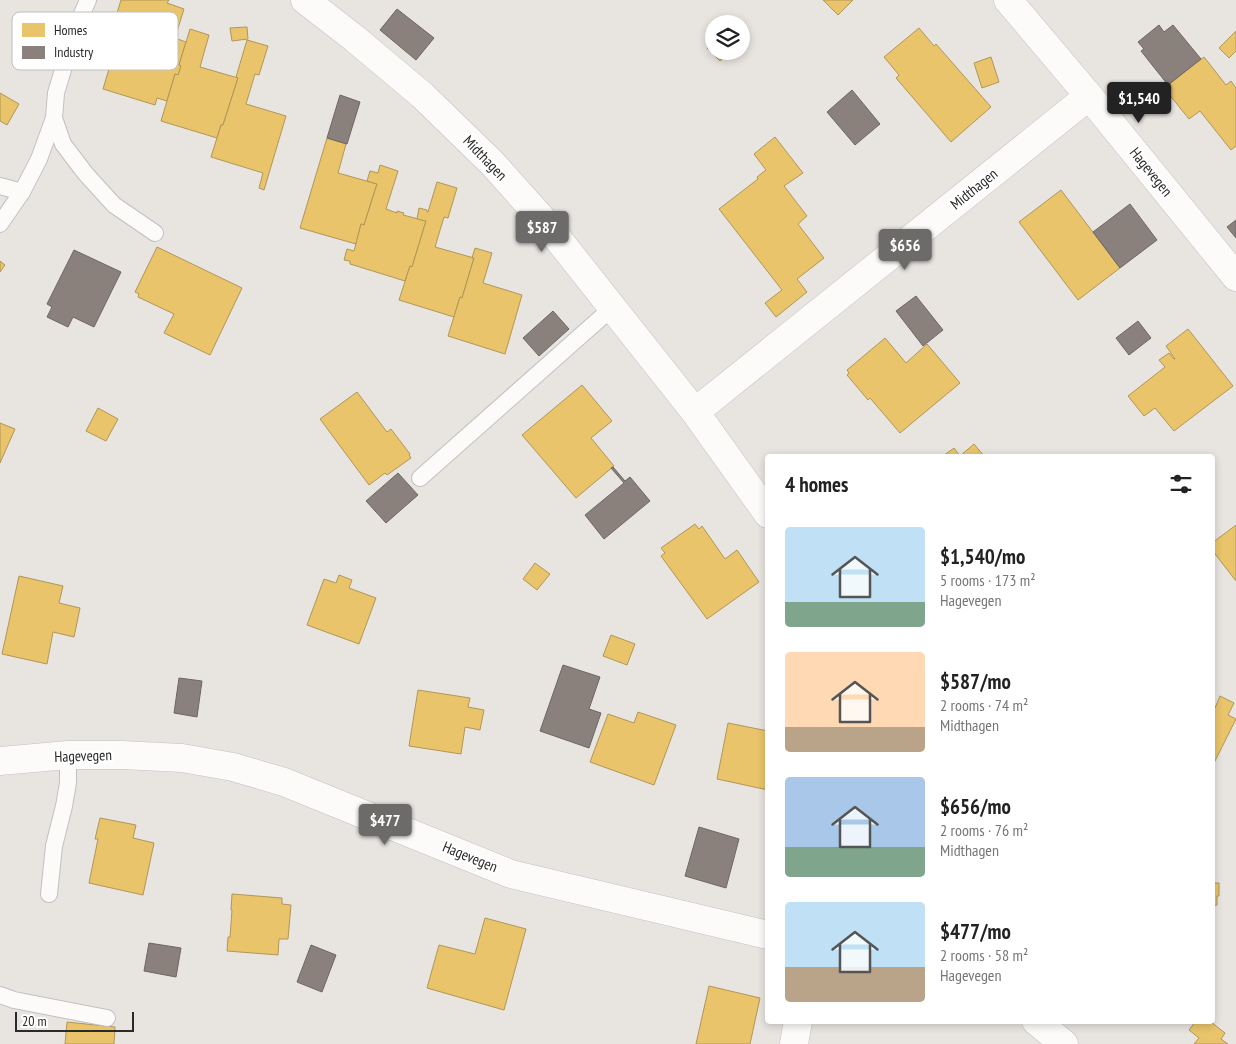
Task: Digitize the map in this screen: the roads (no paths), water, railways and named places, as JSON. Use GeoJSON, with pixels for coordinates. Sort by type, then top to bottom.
{"type":"FeatureCollection","features":[{"type":"Feature","properties":{"kind":"street","name":"Midthagen"},"geometry":{"type":"LineString","coordinates":[[305,0],[422,95],[492,163],[543,220],[695,412],[765,510]]}},
{"type":"Feature","properties":{"kind":"street","name":"Hagevegen"},"geometry":{"type":"LineString","coordinates":[[1008,0],[1089,96],[1236,277]]}},
{"type":"Feature","properties":{"kind":"street","name":"Midthagen"},"geometry":{"type":"LineString","coordinates":[[695,412],[1089,96]]}},
{"type":"Feature","properties":{"kind":"street","name":"Hagevegen"},"geometry":{"type":"LineString","coordinates":[[0,761],[68,755],[122,755],[182,758],[233,767],[284,782],[511,874],[765,934]]}},
{"type":"Feature","properties":{"kind":"street"},"geometry":{"type":"LineString","coordinates":[[794,1044],[797,1024]]}},
{"type":"Feature","properties":{"kind":"street"},"geometry":{"type":"LineString","coordinates":[[1030,1044],[1031,1024]]}},
{"type":"Feature","properties":{"kind":"street"},"geometry":{"type":"LineString","coordinates":[[1040,1024],[1064,1044]]}},
{"type":"Feature","properties":{"kind":"lane"},"geometry":{"type":"LineString","coordinates":[[83,12],[88,0]]}},
{"type":"Feature","properties":{"kind":"lane"},"geometry":{"type":"LineString","coordinates":[[0,224],[22,192],[39,159],[54,118],[56,93],[63,70]]}},
{"type":"Feature","properties":{"kind":"lane"},"geometry":{"type":"LineString","coordinates":[[54,118],[63,144],[85,173],[114,205],[155,233]]}},
{"type":"Feature","properties":{"kind":"lane"},"geometry":{"type":"LineString","coordinates":[[0,186],[22,192]]}},
{"type":"Feature","properties":{"kind":"lane"},"geometry":{"type":"LineString","coordinates":[[420,478],[612,308]]}},
{"type":"Feature","properties":{"kind":"lane"},"geometry":{"type":"LineString","coordinates":[[49,894],[54,846],[68,783],[68,755]]}},
{"type":"Feature","properties":{"kind":"lane"},"geometry":{"type":"LineString","coordinates":[[0,995],[14,1000],[106,1018]]}}]}
